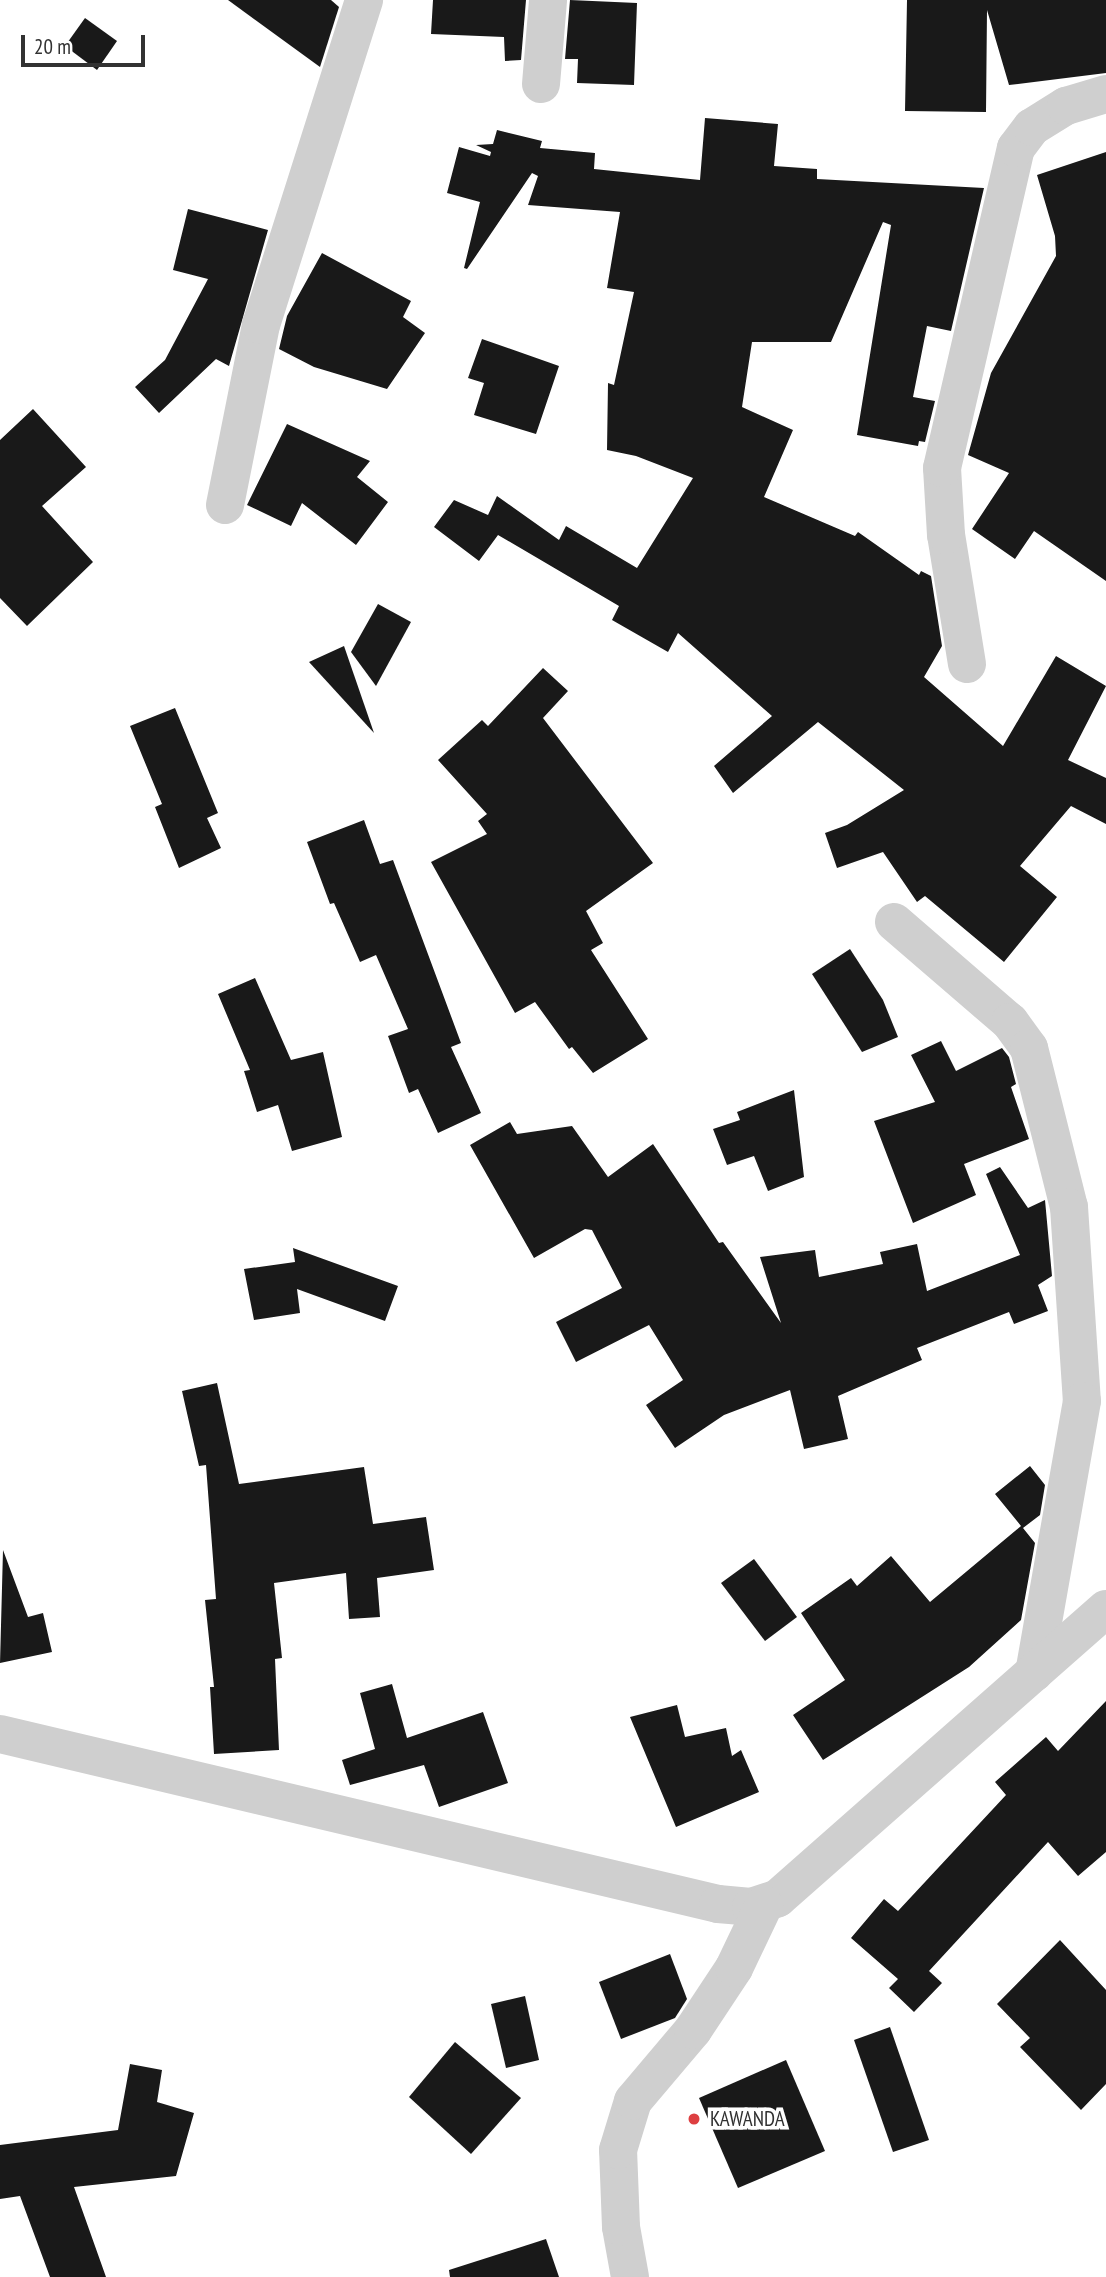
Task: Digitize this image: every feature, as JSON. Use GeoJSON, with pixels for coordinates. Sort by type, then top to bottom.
{"type":"FeatureCollection","features":[{"type":"Feature","properties":{"kind":"street"},"geometry":{"type":"LineString","coordinates":[[225,505],[261,325],[364,0]]}},
{"type":"Feature","properties":{"kind":"street"},"geometry":{"type":"LineString","coordinates":[[541,84],[548,0]]}},
{"type":"Feature","properties":{"kind":"street"},"geometry":{"type":"LineString","coordinates":[[967,664],[946,535],[942,468],[1016,148],[1032,127],[1066,106],[1106,94]]}},
{"type":"Feature","properties":{"kind":"street"},"geometry":{"type":"LineString","coordinates":[[894,922],[1010,1022],[1025,1041],[1069,1207],[1082,1401],[1034,1673]]}},
{"type":"Feature","properties":{"kind":"street"},"geometry":{"type":"LineString","coordinates":[[0,1734],[718,1904],[764,1905],[778,1898],[1106,1609]]}},
{"type":"Feature","properties":{"kind":"street"},"geometry":{"type":"LineString","coordinates":[[629,2277],[621,2227],[618,2150],[633,2101],[693,2030],[734,1968],[764,1905]]}},
{"type":"Feature","properties":{"kind":"building"},"geometry":{"type":"Polygon","coordinates":[[[228,0],[331,0],[339,7],[320,67],[228,0]]]}},
{"type":"Feature","properties":{"kind":"building"},"geometry":{"type":"Polygon","coordinates":[[[433,0],[526,0],[521,60],[505,61],[504,37],[431,34],[433,0]]]}},
{"type":"Feature","properties":{"kind":"building"},"geometry":{"type":"Polygon","coordinates":[[[570,0],[637,3],[634,85],[577,83],[578,59],[565,59],[570,0]]]}},
{"type":"Feature","properties":{"kind":"building"},"geometry":{"type":"Polygon","coordinates":[[[907,0],[1106,0],[1106,73],[1009,85],[987,10],[986,112],[905,111],[907,0]]]}},
{"type":"Feature","properties":{"kind":"building"},"geometry":{"type":"Polygon","coordinates":[[[85,18],[117,41],[97,70],[65,46],[85,18]]]}},
{"type":"Feature","properties":{"kind":"building"},"geometry":{"type":"Polygon","coordinates":[[[705,118],[778,124],[774,166],[817,169],[817,179],[984,188],[951,331],[927,326],[913,397],[935,401],[925,442],[919,441],[918,446],[857,435],[891,225],[883,222],[831,342],[752,342],[742,407],[793,430],[764,497],[855,536],[858,532],[919,575],[921,571],[931,576],[942,646],[924,677],[1003,746],[1056,656],[1106,686],[1068,760],[1106,778],[1106,824],[1071,806],[1020,866],[1057,897],[1004,962],[925,896],[917,902],[883,852],[837,868],[825,833],[847,825],[904,790],[818,722],[733,793],[714,766],[772,716],[678,633],[668,652],[612,620],[619,606],[498,535],[479,561],[434,527],[454,500],[488,515],[497,496],[559,540],[566,526],[637,568],[693,478],[636,456],[607,450],[608,383],[614,385],[634,292],[607,288],[620,212],[528,205],[538,176],[532,173],[467,269],[464,268],[480,202],[447,193],[459,147],[490,156],[491,152],[476,145],[493,144],[497,130],[542,141],[540,148],[595,153],[594,169],[700,180],[705,118]]]}},
{"type":"Feature","properties":{"kind":"building"},"geometry":{"type":"Polygon","coordinates":[[[1106,152],[1106,581],[1034,531],[1015,559],[972,529],[1009,473],[968,455],[991,373],[1056,256],[1055,236],[1037,175],[1106,152]]]}},
{"type":"Feature","properties":{"kind":"building"},"geometry":{"type":"Polygon","coordinates":[[[188,209],[268,230],[229,366],[216,359],[159,413],[135,387],[165,360],[208,279],[173,270],[188,209]]]}},
{"type":"Feature","properties":{"kind":"building"},"geometry":{"type":"Polygon","coordinates":[[[322,253],[411,301],[403,317],[425,333],[387,389],[314,367],[279,349],[287,316],[322,253]]]}},
{"type":"Feature","properties":{"kind":"building"},"geometry":{"type":"Polygon","coordinates":[[[482,339],[559,366],[536,434],[474,415],[484,383],[468,378],[482,339]]]}},
{"type":"Feature","properties":{"kind":"building"},"geometry":{"type":"Polygon","coordinates":[[[33,409],[86,467],[42,506],[93,562],[27,626],[0,598],[0,440],[33,409]]]}},
{"type":"Feature","properties":{"kind":"building"},"geometry":{"type":"Polygon","coordinates":[[[287,424],[370,461],[357,477],[388,502],[356,545],[302,503],[291,526],[247,505],[287,424]]]}},
{"type":"Feature","properties":{"kind":"building"},"geometry":{"type":"Polygon","coordinates":[[[378,604],[411,622],[376,686],[351,652],[378,604]]]}},
{"type":"Feature","properties":{"kind":"building"},"geometry":{"type":"Polygon","coordinates":[[[344,646],[374,733],[309,662],[344,646]]]}},
{"type":"Feature","properties":{"kind":"building"},"geometry":{"type":"Polygon","coordinates":[[[543,668],[568,691],[543,718],[653,863],[586,911],[603,943],[591,950],[648,1039],[593,1073],[572,1047],[569,1049],[535,1002],[515,1013],[431,862],[487,834],[478,821],[487,814],[438,760],[482,720],[488,726],[543,668]]]}},
{"type":"Feature","properties":{"kind":"building"},"geometry":{"type":"Polygon","coordinates":[[[175,708],[218,813],[207,818],[221,848],[179,868],[155,807],[162,804],[130,726],[175,708]]]}},
{"type":"Feature","properties":{"kind":"building"},"geometry":{"type":"Polygon","coordinates":[[[364,820],[380,864],[393,860],[461,1043],[451,1047],[481,1113],[438,1133],[418,1089],[409,1093],[388,1036],[408,1029],[376,955],[360,962],[334,903],[330,904],[307,842],[364,820]]]}},
{"type":"Feature","properties":{"kind":"building"},"geometry":{"type":"Polygon","coordinates":[[[850,949],[883,1000],[898,1037],[862,1052],[812,974],[850,949]]]}},
{"type":"Feature","properties":{"kind":"building"},"geometry":{"type":"Polygon","coordinates":[[[255,978],[291,1060],[323,1052],[342,1137],[292,1151],[278,1105],[257,1112],[244,1071],[250,1070],[218,994],[255,978]]]}},
{"type":"Feature","properties":{"kind":"building"},"geometry":{"type":"Polygon","coordinates":[[[941,1041],[956,1071],[1002,1048],[1009,1057],[1016,1084],[1011,1087],[1029,1139],[964,1164],[976,1195],[913,1223],[874,1121],[935,1102],[911,1055],[941,1041]]]}},
{"type":"Feature","properties":{"kind":"building"},"geometry":{"type":"Polygon","coordinates":[[[794,1090],[804,1177],[768,1191],[754,1156],[727,1165],[713,1129],[740,1120],[737,1112],[794,1090]]]}},
{"type":"Feature","properties":{"kind":"building"},"geometry":{"type":"Polygon","coordinates":[[[510,1122],[517,1134],[572,1126],[608,1177],[653,1144],[719,1243],[723,1242],[781,1323],[760,1257],[815,1250],[819,1277],[883,1264],[880,1252],[917,1244],[927,1291],[1020,1255],[986,1174],[1000,1167],[1028,1208],[1045,1200],[1052,1276],[1038,1285],[1048,1311],[1014,1324],[1009,1312],[917,1348],[922,1360],[838,1396],[848,1439],[804,1449],[790,1390],[724,1415],[675,1448],[646,1405],[683,1380],[649,1325],[576,1362],[556,1322],[622,1288],[592,1230],[585,1229],[534,1258],[470,1145],[510,1122]]]}},
{"type":"Feature","properties":{"kind":"building"},"geometry":{"type":"Polygon","coordinates":[[[293,1248],[398,1286],[385,1321],[297,1289],[300,1313],[254,1320],[244,1269],[295,1262],[293,1248]]]}},
{"type":"Feature","properties":{"kind":"building"},"geometry":{"type":"Polygon","coordinates":[[[217,1383],[239,1484],[364,1467],[373,1524],[426,1517],[434,1570],[377,1578],[380,1617],[349,1619],[346,1573],[274,1583],[282,1658],[275,1659],[279,1750],[214,1754],[210,1687],[214,1687],[205,1600],[216,1599],[206,1465],[199,1466],[182,1391],[217,1383]]]}},
{"type":"Feature","properties":{"kind":"building"},"geometry":{"type":"Polygon","coordinates":[[[1030,1466],[1045,1485],[1040,1515],[1023,1528],[1035,1543],[1021,1620],[969,1667],[823,1760],[793,1715],[845,1680],[801,1613],[851,1578],[857,1586],[891,1556],[930,1602],[1021,1526],[995,1494],[1030,1466]]]}},
{"type":"Feature","properties":{"kind":"building"},"geometry":{"type":"Polygon","coordinates":[[[3,1550],[28,1617],[43,1613],[52,1652],[0,1663],[3,1550]]]}},
{"type":"Feature","properties":{"kind":"building"},"geometry":{"type":"Polygon","coordinates":[[[754,1559],[797,1617],[765,1641],[721,1583],[754,1559]]]}},
{"type":"Feature","properties":{"kind":"building"},"geometry":{"type":"Polygon","coordinates":[[[392,1684],[407,1738],[483,1712],[508,1783],[439,1807],[424,1765],[350,1785],[342,1760],[375,1749],[360,1693],[392,1684]]]}},
{"type":"Feature","properties":{"kind":"building"},"geometry":{"type":"Polygon","coordinates":[[[1106,1701],[1106,1852],[1078,1876],[1048,1842],[929,1971],[942,1983],[914,2012],[889,1988],[898,1979],[851,1938],[884,1899],[898,1911],[1006,1795],[995,1782],[1046,1737],[1058,1751],[1106,1701]]]}},
{"type":"Feature","properties":{"kind":"building"},"geometry":{"type":"Polygon","coordinates":[[[677,1705],[685,1737],[726,1728],[732,1756],[741,1750],[759,1792],[676,1827],[630,1717],[677,1705]]]}},
{"type":"Feature","properties":{"kind":"building"},"geometry":{"type":"Polygon","coordinates":[[[1060,1940],[1106,1990],[1106,2084],[1081,2110],[1020,2047],[1030,2038],[997,2004],[1060,1940]]]}},
{"type":"Feature","properties":{"kind":"building"},"geometry":{"type":"Polygon","coordinates":[[[670,1954],[687,1999],[675,2018],[621,2039],[599,1982],[670,1954]]]}},
{"type":"Feature","properties":{"kind":"building"},"geometry":{"type":"Polygon","coordinates":[[[525,1996],[539,2060],[506,2068],[491,2004],[525,1996]]]}},
{"type":"Feature","properties":{"kind":"building"},"geometry":{"type":"Polygon","coordinates":[[[890,2027],[929,2140],[893,2152],[854,2040],[890,2027]]]}},
{"type":"Feature","properties":{"kind":"building"},"geometry":{"type":"Polygon","coordinates":[[[455,2042],[521,2098],[471,2154],[409,2097],[455,2042]]]}},
{"type":"Feature","properties":{"kind":"building"},"geometry":{"type":"Polygon","coordinates":[[[786,2060],[825,2151],[738,2188],[699,2098],[786,2060]]]}},
{"type":"Feature","properties":{"kind":"building"},"geometry":{"type":"Polygon","coordinates":[[[130,2064],[162,2070],[157,2102],[194,2113],[176,2176],[74,2187],[106,2277],[50,2277],[20,2196],[0,2199],[0,2145],[118,2130],[130,2064]]]}},
{"type":"Feature","properties":{"kind":"building"},"geometry":{"type":"Polygon","coordinates":[[[546,2239],[559,2277],[450,2277],[449,2270],[546,2239]]]}},
{"type":"Feature","properties":{"kind":"place","name":"KAWANDA"},"geometry":{"type":"Point","coordinates":[694,2119]}}]}
